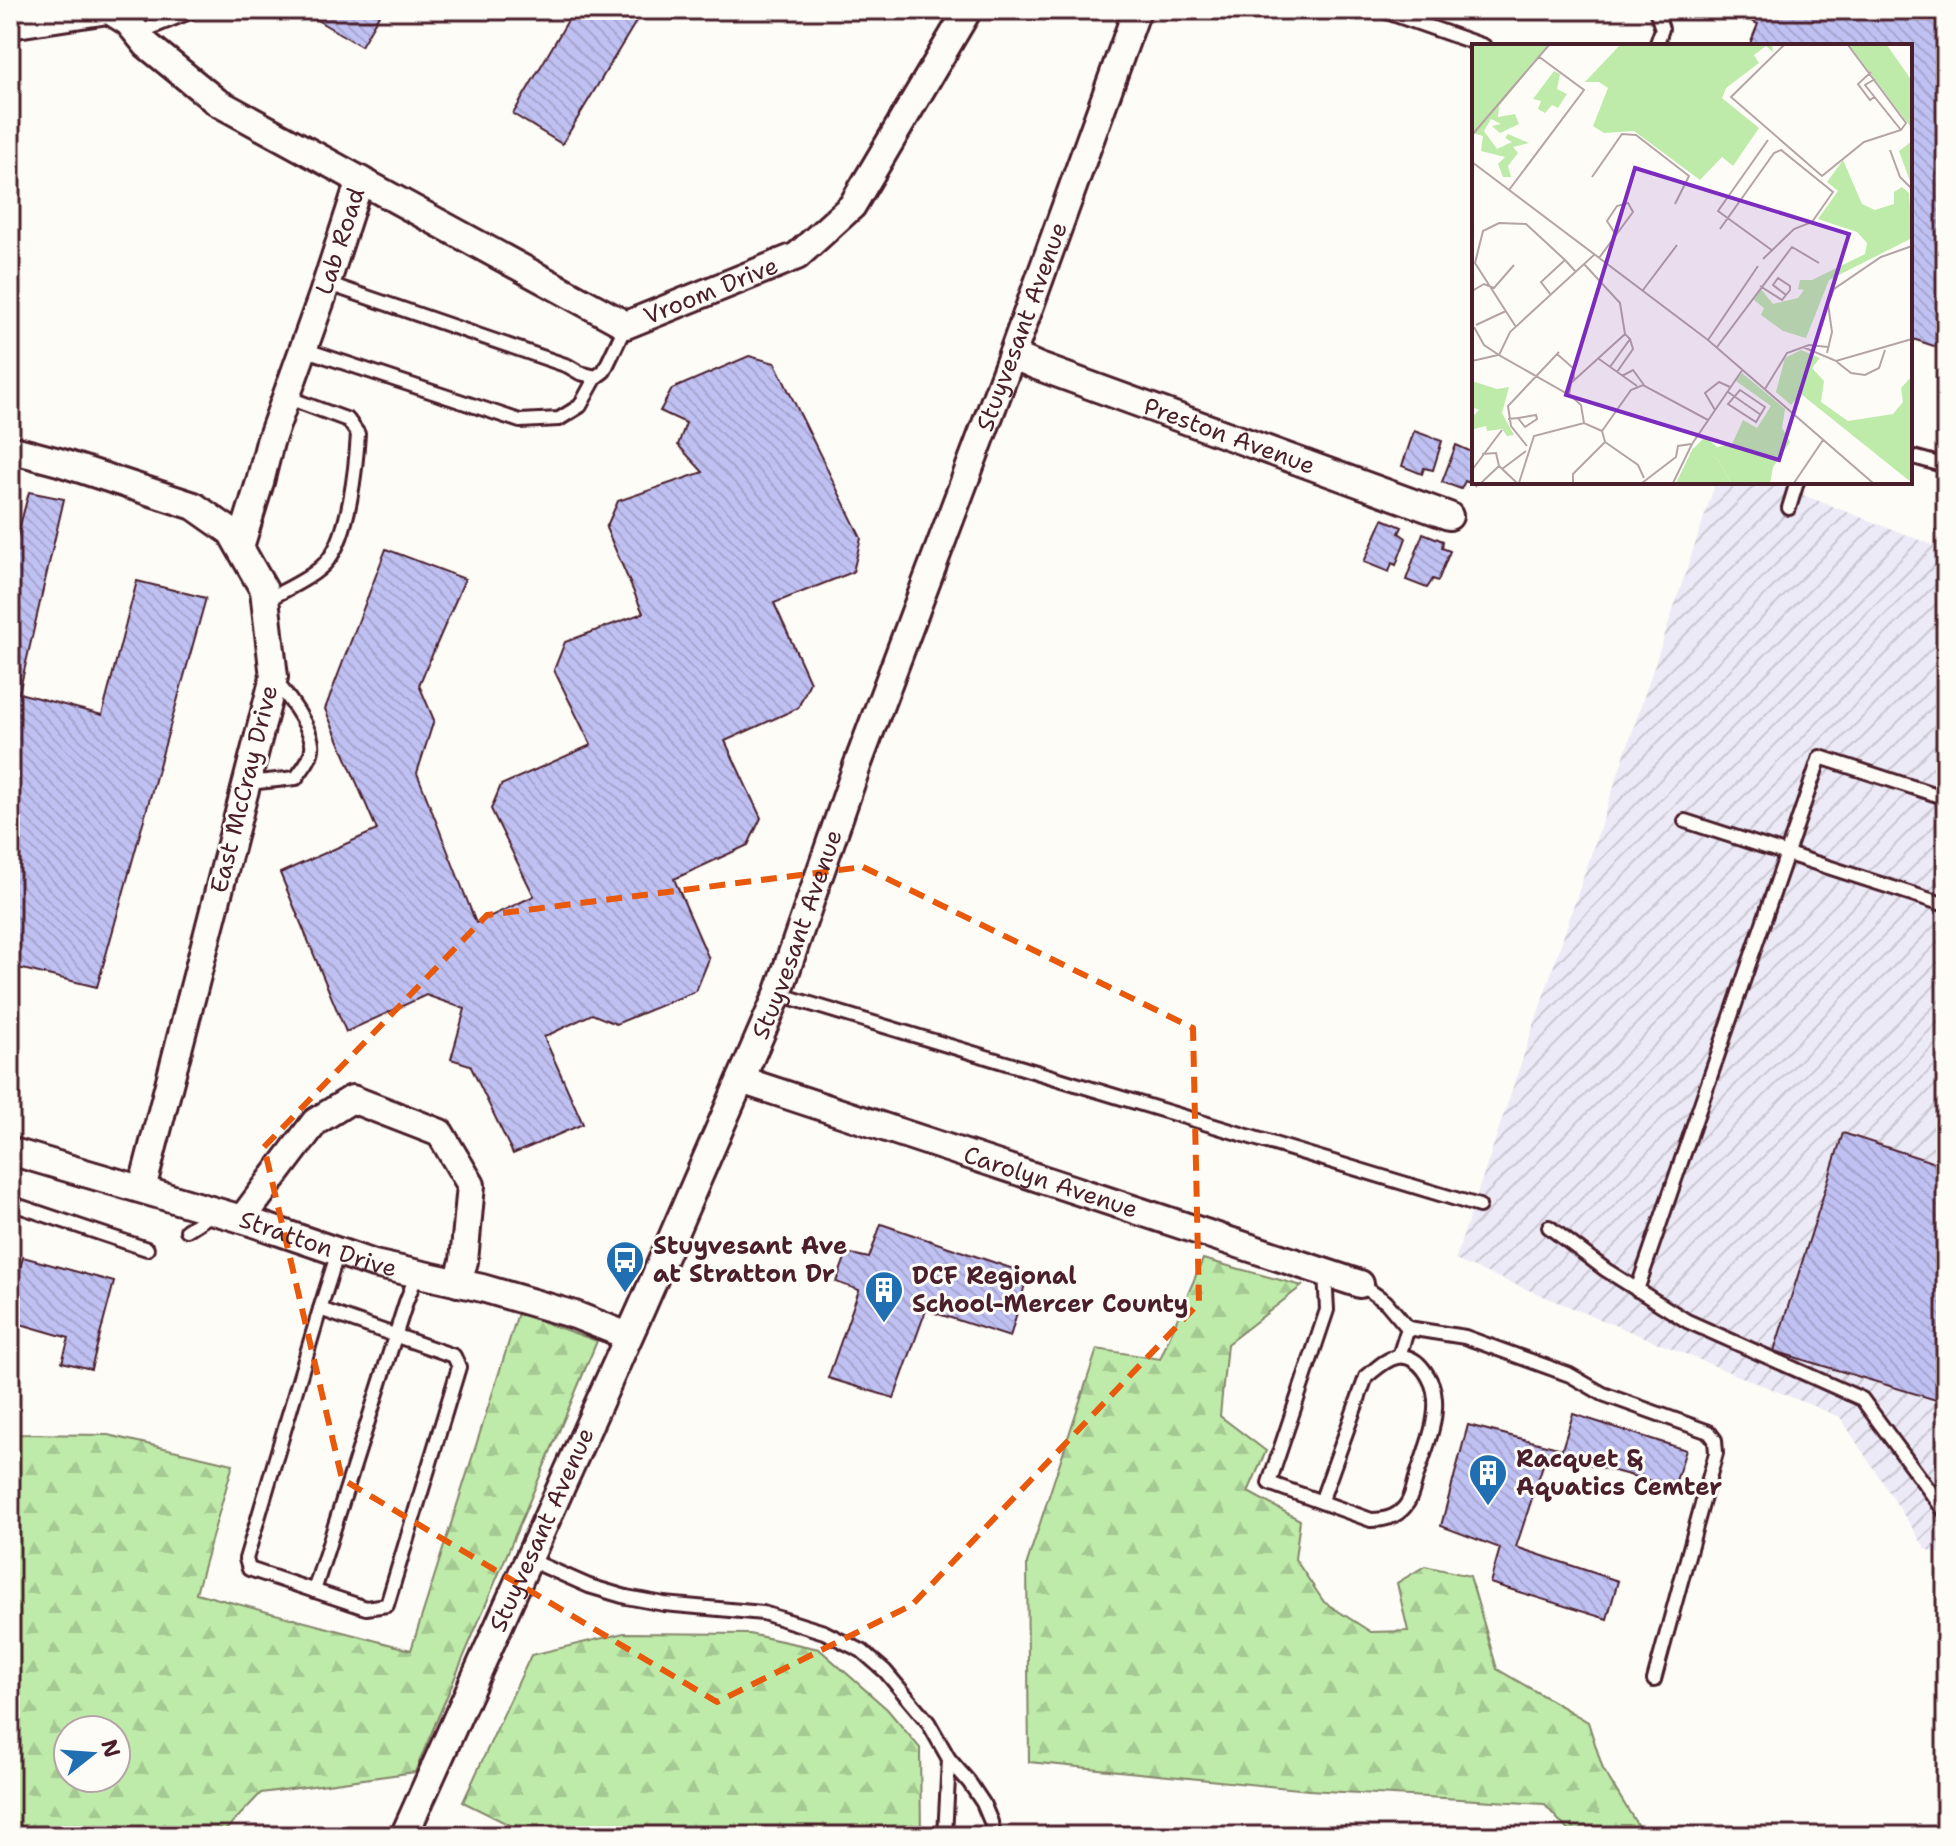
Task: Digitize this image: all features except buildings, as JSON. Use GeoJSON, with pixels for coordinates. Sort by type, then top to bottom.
{"type":"FeatureCollection","features":[{"type":"Feature","properties":{"kind":"street","name":"Lab Road"},"geometry":{"type":"LineString","coordinates":[[10,25],[108,10],[128,22],[147,45],[217,102],[360,180],[270,442],[240,547]]}},
{"type":"Feature","properties":{"kind":"street","name":"Vroom Drive"},"geometry":{"type":"LineString","coordinates":[[360,180],[626,325],[797,256],[852,206],[968,10]]}},
{"type":"Feature","properties":{"kind":"street","name":"Stuyvesant Avenue"},"geometry":{"type":"LineString","coordinates":[[404,1836],[530,1560],[778,994],[857,766],[1012,355],[1137,10]]}},
{"type":"Feature","properties":{"kind":"street","name":"Preston Avenue"},"geometry":{"type":"LineString","coordinates":[[1012,355],[1449,516]]}},
{"type":"Feature","properties":{"kind":"street","name":"East McCray Drive"},"geometry":{"type":"LineString","coordinates":[[10,449],[194,506],[231,532],[264,590],[274,677],[142,1189]]}},
{"type":"Feature","properties":{"kind":"street","name":"Carolyn Avenue"},"geometry":{"type":"LineString","coordinates":[[741,1080],[1360,1284]]}},
{"type":"Feature","properties":{"kind":"street"},"geometry":{"type":"LineString","coordinates":[[242,1219],[315,1122],[352,1099],[440,1133],[471,1185],[464,1261],[458,1283]]}},
{"type":"Feature","properties":{"kind":"street","name":"Stratton Drive"},"geometry":{"type":"LineString","coordinates":[[10,1151],[217,1211],[374,1264],[575,1315],[628,1336]]}},
{"type":"Feature","properties":{"kind":"lane"},"geometry":{"type":"LineString","coordinates":[[138,33],[195,10]]}},
{"type":"Feature","properties":{"kind":"lane"},"geometry":{"type":"LineString","coordinates":[[1384,10],[1478,44]]}},
{"type":"Feature","properties":{"kind":"lane"},"geometry":{"type":"LineString","coordinates":[[1656,10],[1662,29],[1657,44]]}},
{"type":"Feature","properties":{"kind":"lane"},"geometry":{"type":"LineString","coordinates":[[326,283],[596,377]]}},
{"type":"Feature","properties":{"kind":"lane"},"geometry":{"type":"LineString","coordinates":[[303,349],[520,421],[559,419],[580,406],[596,377],[604,371],[626,325]]}},
{"type":"Feature","properties":{"kind":"lane"},"geometry":{"type":"LineString","coordinates":[[265,601],[327,563],[339,543],[356,471],[358,434],[348,420],[286,397]]}},
{"type":"Feature","properties":{"kind":"lane"},"geometry":{"type":"LineString","coordinates":[[1912,457],[1946,466]]}},
{"type":"Feature","properties":{"kind":"lane"},"geometry":{"type":"LineString","coordinates":[[1789,508],[1796,484]]}},
{"type":"Feature","properties":{"kind":"lane"},"geometry":{"type":"LineString","coordinates":[[247,783],[296,778],[307,763],[312,744],[299,715],[274,677]]}},
{"type":"Feature","properties":{"kind":"lane"},"geometry":{"type":"LineString","coordinates":[[1637,1290],[1820,757],[1946,798]]}},
{"type":"Feature","properties":{"kind":"lane"},"geometry":{"type":"LineString","coordinates":[[1685,821],[1946,905]]}},
{"type":"Feature","properties":{"kind":"lane"},"geometry":{"type":"LineString","coordinates":[[778,994],[1479,1206]]}},
{"type":"Feature","properties":{"kind":"lane"},"geometry":{"type":"LineString","coordinates":[[10,1203],[147,1249]]}},
{"type":"Feature","properties":{"kind":"lane"},"geometry":{"type":"LineString","coordinates":[[187,1230],[217,1211]]}},
{"type":"Feature","properties":{"kind":"lane"},"geometry":{"type":"LineString","coordinates":[[1549,1227],[1606,1270],[1687,1321],[1862,1399],[1946,1513]]}},
{"type":"Feature","properties":{"kind":"lane"},"geometry":{"type":"LineString","coordinates":[[320,1309],[454,1356],[459,1367],[387,1605],[366,1608],[249,1569],[246,1559],[320,1309],[338,1252]]}},
{"type":"Feature","properties":{"kind":"lane"},"geometry":{"type":"LineString","coordinates":[[1321,1502],[1366,1377],[1399,1356],[1413,1360],[1429,1375],[1435,1397],[1434,1421],[1409,1501],[1397,1514],[1385,1520],[1371,1520],[1321,1502],[1269,1483],[1327,1310],[1325,1273]]}},
{"type":"Feature","properties":{"kind":"lane"},"geometry":{"type":"LineString","coordinates":[[314,1591],[417,1274]]}},
{"type":"Feature","properties":{"kind":"lane"},"geometry":{"type":"LineString","coordinates":[[1360,1284],[1386,1302],[1408,1328],[1465,1337],[1570,1375],[1603,1394],[1709,1432],[1715,1440],[1716,1453],[1654,1680]]}},
{"type":"Feature","properties":{"kind":"lane"},"geometry":{"type":"LineString","coordinates":[[1399,1356],[1408,1328]]}},
{"type":"Feature","properties":{"kind":"lane"},"geometry":{"type":"LineString","coordinates":[[530,1560],[589,1586],[626,1597],[664,1604],[763,1613],[824,1632],[862,1651],[885,1671],[928,1722],[949,1759],[983,1803],[993,1836]]}},
{"type":"Feature","properties":{"kind":"lane"},"geometry":{"type":"LineString","coordinates":[[945,1836],[949,1759]]}},
{"type":"Feature","properties":{"kind":"highlighted area"},"geometry":{"type":"Polygon","coordinates":[[[863,867],[1193,1028],[1199,1303],[912,1605],[717,1702],[342,1479],[264,1147],[487,915],[863,867]]]}},
{"type":"Feature","properties":{"kind":"shaded area"},"geometry":{"type":"Polygon","coordinates":[[[1715,484],[1774,484],[1946,550],[1946,1556],[1926,1549],[1840,1417],[1455,1260],[1715,484]]]}},
{"type":"Feature","properties":{"kind":"green space"},"geometry":{"type":"Polygon","coordinates":[[[1203,1259],[1302,1286],[1227,1344],[1220,1416],[1266,1451],[1248,1492],[1300,1520],[1295,1559],[1324,1602],[1371,1632],[1408,1631],[1397,1583],[1425,1566],[1470,1576],[1497,1669],[1588,1722],[1603,1769],[1644,1836],[1573,1836],[1544,1804],[1309,1790],[1029,1762],[1027,1563],[1097,1349],[1160,1359],[1203,1259]]]}},
{"type":"Feature","properties":{"kind":"green space"},"geometry":{"type":"Polygon","coordinates":[[[518,1313],[597,1341],[415,1772],[261,1793],[220,1836],[10,1836],[10,1427],[15,1434],[108,1435],[233,1464],[196,1593],[411,1650],[518,1313]]]}},
{"type":"Feature","properties":{"kind":"green space"},"geometry":{"type":"Polygon","coordinates":[[[624,1633],[749,1634],[819,1649],[887,1709],[920,1748],[921,1836],[532,1836],[463,1802],[531,1655],[624,1633]]]}},
{"type":"Feature","properties":{"kind":"place","name":"Stuyvesant Ave at Stratton Dr"},"geometry":{"type":"Point","coordinates":[625,1294]}},
{"type":"Feature","properties":{"kind":"place","name":"DCF Regional School-Mercer County"},"geometry":{"type":"Point","coordinates":[884,1324]}},
{"type":"Feature","properties":{"kind":"place","name":"Racquet & Aquatics Cemter"},"geometry":{"type":"Point","coordinates":[1488,1507]}}]}
